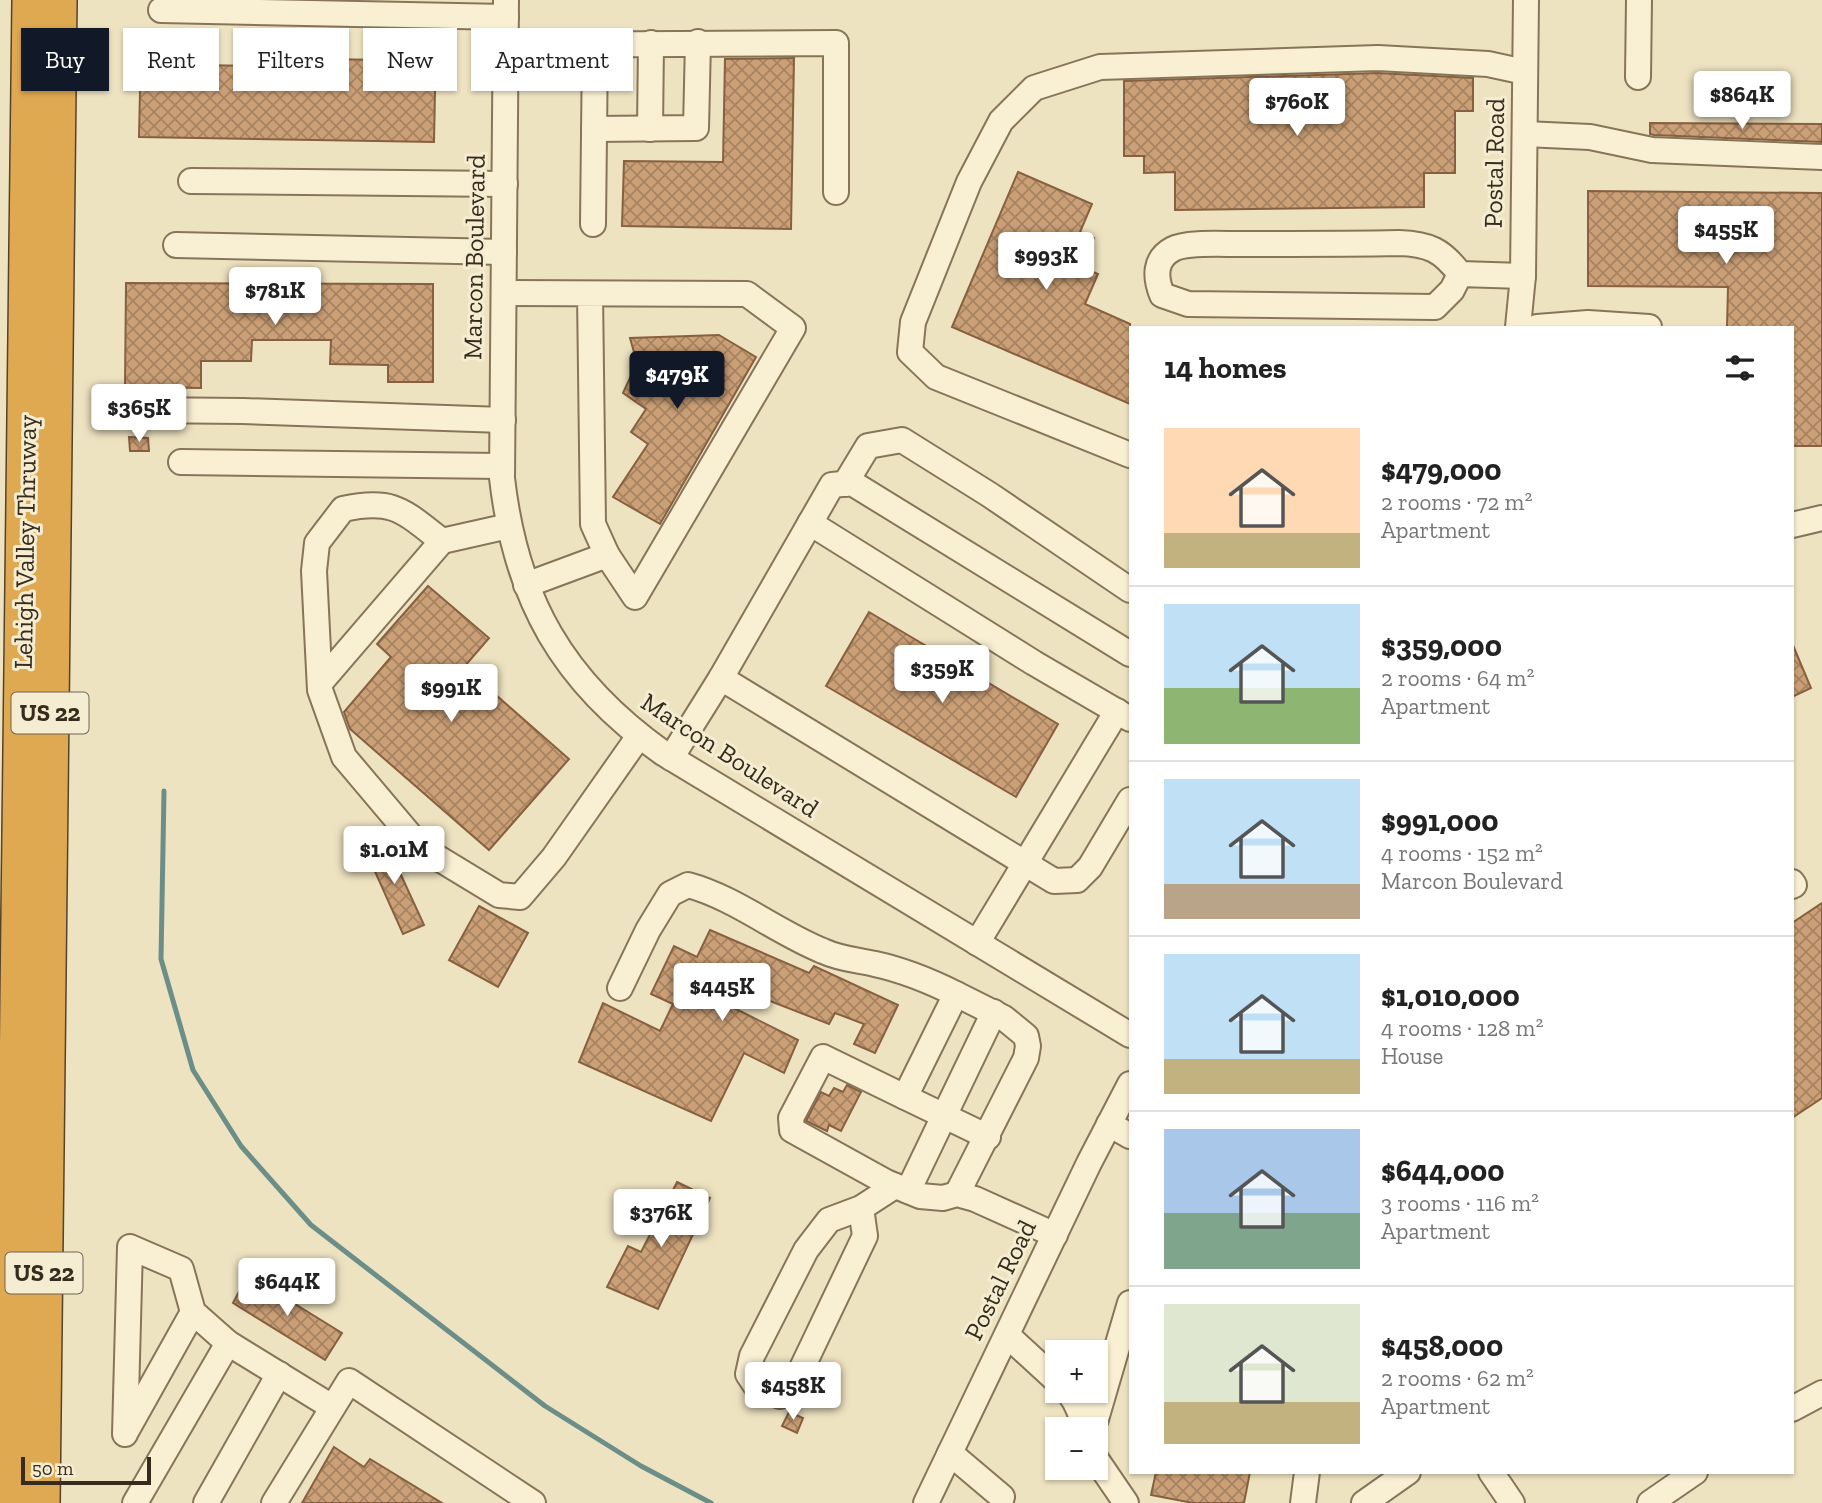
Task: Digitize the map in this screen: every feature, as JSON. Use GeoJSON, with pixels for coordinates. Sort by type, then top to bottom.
{"type":"FeatureCollection","features":[{"type":"Feature","properties":{"kind":"highway","name":"Lehigh Valley Thruway"},"geometry":{"type":"LineString","coordinates":[[13,1503],[31,0]]}},
{"type":"Feature","properties":{"kind":"highway","name":"Lehigh Valley Thruway"},"geometry":{"type":"LineString","coordinates":[[41,1503],[58,0]]}},
{"type":"Feature","properties":{"kind":"highway"},"geometry":{"type":"LineString","coordinates":[[0,705],[25,509]]}},
{"type":"Feature","properties":{"kind":"highway"},"geometry":{"type":"LineString","coordinates":[[46,1044],[62,1463],[66,1503]]}},
{"type":"Feature","properties":{"kind":"street","name":"Postal Road"},"geometry":{"type":"LineString","coordinates":[[1518,326],[1522,276],[1526,0]]}},
{"type":"Feature","properties":{"kind":"street"},"geometry":{"type":"LineString","coordinates":[[1639,0],[1639,77]]}},
{"type":"Feature","properties":{"kind":"street"},"geometry":{"type":"LineString","coordinates":[[160,10],[506,8]]}},
{"type":"Feature","properties":{"kind":"street","name":"Marcon Boulevard"},"geometry":{"type":"LineString","coordinates":[[506,8],[506,28]]}},
{"type":"Feature","properties":{"kind":"street"},"geometry":{"type":"LineString","coordinates":[[650,129],[651,43]]}},
{"type":"Feature","properties":{"kind":"street"},"geometry":{"type":"LineString","coordinates":[[594,129],[695,128],[698,43]]}},
{"type":"Feature","properties":{"kind":"street"},"geometry":{"type":"LineString","coordinates":[[633,44],[836,43],[836,192]]}},
{"type":"Feature","properties":{"kind":"street"},"geometry":{"type":"LineString","coordinates":[[1129,455],[936,377],[910,352],[913,322],[970,182],[1001,121],[1034,89],[1100,67],[1378,58],[1488,64],[1525,72]]}},
{"type":"Feature","properties":{"kind":"street","name":"Marcon Boulevard"},"geometry":{"type":"LineString","coordinates":[[506,91],[502,466],[509,526],[526,585],[559,651],[606,707],[639,736],[671,758],[1129,1034]]}},
{"type":"Feature","properties":{"kind":"street"},"geometry":{"type":"LineString","coordinates":[[593,224],[594,91]]}},
{"type":"Feature","properties":{"kind":"street"},"geometry":{"type":"LineString","coordinates":[[1525,134],[1590,137],[1652,150],[1822,157]]}},
{"type":"Feature","properties":{"kind":"street"},"geometry":{"type":"LineString","coordinates":[[191,181],[505,184]]}},
{"type":"Feature","properties":{"kind":"street"},"geometry":{"type":"LineString","coordinates":[[1399,243],[1422,244],[1439,252],[1460,274],[1452,290],[1421,317],[1333,317],[1188,304],[1163,295],[1156,272],[1161,257],[1176,247],[1210,244],[1399,243]]}},
{"type":"Feature","properties":{"kind":"street"},"geometry":{"type":"LineString","coordinates":[[176,246],[504,252]]}},
{"type":"Feature","properties":{"kind":"street"},"geometry":{"type":"LineString","coordinates":[[1460,274],[1522,276]]}},
{"type":"Feature","properties":{"kind":"street"},"geometry":{"type":"LineString","coordinates":[[504,293],[747,294],[793,328],[635,597],[607,555],[593,524],[590,294]]}},
{"type":"Feature","properties":{"kind":"street"},"geometry":{"type":"LineString","coordinates":[[1550,326],[1588,323],[1634,326]]}},
{"type":"Feature","properties":{"kind":"street"},"geometry":{"type":"LineString","coordinates":[[136,410],[503,420]]}},
{"type":"Feature","properties":{"kind":"street"},"geometry":{"type":"LineString","coordinates":[[845,484],[868,446],[902,440],[990,495],[1129,589]]}},
{"type":"Feature","properties":{"kind":"street"},"geometry":{"type":"LineString","coordinates":[[181,462],[502,466]]}},
{"type":"Feature","properties":{"kind":"street"},"geometry":{"type":"LineString","coordinates":[[671,758],[721,678],[832,485],[852,483],[1129,653]]}},
{"type":"Feature","properties":{"kind":"street"},"geometry":{"type":"LineString","coordinates":[[442,541],[400,508],[366,504],[343,509],[317,543],[314,571],[320,690],[344,757],[420,847],[499,895],[520,897],[554,857],[639,736]]}},
{"type":"Feature","properties":{"kind":"street"},"geometry":{"type":"LineString","coordinates":[[1794,525],[1822,518]]}},
{"type":"Feature","properties":{"kind":"street"},"geometry":{"type":"LineString","coordinates":[[810,523],[1034,663],[1124,715],[977,943]]}},
{"type":"Feature","properties":{"kind":"street"},"geometry":{"type":"LineString","coordinates":[[320,683],[442,541],[509,526]]}},
{"type":"Feature","properties":{"kind":"street"},"geometry":{"type":"LineString","coordinates":[[526,585],[607,555]]}},
{"type":"Feature","properties":{"kind":"street"},"geometry":{"type":"LineString","coordinates":[[721,678],[1054,881],[1077,880],[1090,867],[1129,802]]}},
{"type":"Feature","properties":{"kind":"street"},"geometry":{"type":"LineString","coordinates":[[620,988],[648,930],[670,894],[688,885],[712,891],[793,938],[826,953],[917,976],[1004,1018],[1026,1036],[1026,1058],[957,1194]]}},
{"type":"Feature","properties":{"kind":"street"},"geometry":{"type":"LineString","coordinates":[[905,1097],[956,994]]}},
{"type":"Feature","properties":{"kind":"street"},"geometry":{"type":"LineString","coordinates":[[861,1208],[865,1236],[791,1391],[780,1396],[756,1386],[748,1374],[752,1356],[806,1250],[829,1220],[902,1188],[944,1116],[994,1012]]}},
{"type":"Feature","properties":{"kind":"street"},"geometry":{"type":"LineString","coordinates":[[988,1137],[822,1057],[791,1118],[792,1130],[920,1196],[943,1198],[957,1194],[975,1199],[1055,1235]]}},
{"type":"Feature","properties":{"kind":"street","name":"Postal Road"},"geometry":{"type":"LineString","coordinates":[[926,1503],[1129,1086]]}},
{"type":"Feature","properties":{"kind":"street"},"geometry":{"type":"LineString","coordinates":[[1109,1124],[1129,1135]]}},
{"type":"Feature","properties":{"kind":"street"},"geometry":{"type":"LineString","coordinates":[[193,1312],[125,1434],[130,1247],[181,1269],[193,1312],[228,1343],[332,1407]]}},
{"type":"Feature","properties":{"kind":"street"},"geometry":{"type":"LineString","coordinates":[[1097,1417],[1129,1306]]}},
{"type":"Feature","properties":{"kind":"street"},"geometry":{"type":"LineString","coordinates":[[1007,1335],[1045,1370]]}},
{"type":"Feature","properties":{"kind":"street"},"geometry":{"type":"LineString","coordinates":[[135,1503],[228,1343]]}},
{"type":"Feature","properties":{"kind":"street"},"geometry":{"type":"LineString","coordinates":[[206,1503],[279,1374]]}},
{"type":"Feature","properties":{"kind":"street"},"geometry":{"type":"LineString","coordinates":[[274,1503],[349,1381],[533,1503]]}},
{"type":"Feature","properties":{"kind":"street"},"geometry":{"type":"LineString","coordinates":[[1794,1408],[1822,1393]]}},
{"type":"Feature","properties":{"kind":"street"},"geometry":{"type":"LineString","coordinates":[[950,1453],[1002,1497]]}},
{"type":"Feature","properties":{"kind":"street"},"geometry":{"type":"LineString","coordinates":[[1303,1503],[1307,1474]]}},
{"type":"Feature","properties":{"kind":"street"},"geometry":{"type":"LineString","coordinates":[[1364,1503],[1405,1474]]}},
{"type":"Feature","properties":{"kind":"street"},"geometry":{"type":"LineString","coordinates":[[1492,1474],[1512,1503]]}},
{"type":"Feature","properties":{"kind":"street"},"geometry":{"type":"LineString","coordinates":[[1650,1503],[1692,1474]]}},
{"type":"Feature","properties":{"kind":"street"},"geometry":{"type":"LineString","coordinates":[[1108,1477],[1126,1503]]}},
{"type":"Feature","properties":{"kind":"building"},"geometry":{"type":"Polygon","coordinates":[[[794,58],[791,229],[622,226],[624,161],[723,162],[725,59],[794,58]]]}},
{"type":"Feature","properties":{"kind":"building"},"geometry":{"type":"Polygon","coordinates":[[[349,59],[363,60],[363,91],[435,91],[434,142],[139,137],[140,91],[219,91],[219,65],[233,66],[233,91],[349,91],[349,59]]]}},
{"type":"Feature","properties":{"kind":"building"},"geometry":{"type":"Polygon","coordinates":[[[1378,73],[1473,78],[1473,111],[1455,111],[1455,173],[1424,173],[1424,207],[1175,210],[1175,172],[1144,173],[1144,156],[1124,156],[1124,81],[1378,73]]]}},
{"type":"Feature","properties":{"kind":"building"},"geometry":{"type":"Polygon","coordinates":[[[1650,123],[1822,124],[1822,142],[1654,135],[1650,134],[1650,123]]]}},
{"type":"Feature","properties":{"kind":"building"},"geometry":{"type":"Polygon","coordinates":[[[1018,172],[1092,204],[1080,232],[1094,238],[1082,267],[1098,274],[1085,304],[1130,324],[1129,404],[952,327],[1018,172]]]}},
{"type":"Feature","properties":{"kind":"building"},"geometry":{"type":"Polygon","coordinates":[[[1588,191],[1822,193],[1822,446],[1794,446],[1794,326],[1727,326],[1728,287],[1588,286],[1588,191]]]}},
{"type":"Feature","properties":{"kind":"building"},"geometry":{"type":"Polygon","coordinates":[[[126,283],[433,284],[433,382],[388,382],[388,365],[330,364],[331,340],[252,340],[251,361],[201,361],[201,388],[125,387],[126,283]]]}},
{"type":"Feature","properties":{"kind":"building"},"geometry":{"type":"Polygon","coordinates":[[[719,335],[756,357],[660,524],[613,497],[648,444],[631,432],[646,409],[623,393],[637,363],[630,338],[719,335]]]}},
{"type":"Feature","properties":{"kind":"building"},"geometry":{"type":"Polygon","coordinates":[[[129,437],[148,438],[149,451],[130,451],[129,437]]]}},
{"type":"Feature","properties":{"kind":"building"},"geometry":{"type":"Polygon","coordinates":[[[428,586],[489,638],[464,667],[569,759],[489,850],[350,729],[344,712],[391,657],[377,644],[428,586]]]}},
{"type":"Feature","properties":{"kind":"building"},"geometry":{"type":"Polygon","coordinates":[[[869,612],[1058,724],[1016,797],[826,686],[869,612]]]}},
{"type":"Feature","properties":{"kind":"building"},"geometry":{"type":"Polygon","coordinates":[[[1794,648],[1811,688],[1794,696],[1794,648]]]}},
{"type":"Feature","properties":{"kind":"building"},"geometry":{"type":"Polygon","coordinates":[[[384,838],[424,925],[403,934],[364,847],[384,838]]]}},
{"type":"Feature","properties":{"kind":"building"},"geometry":{"type":"Polygon","coordinates":[[[1822,903],[1822,1098],[1794,1117],[1794,922],[1822,903]]]}},
{"type":"Feature","properties":{"kind":"building"},"geometry":{"type":"Polygon","coordinates":[[[479,906],[528,933],[498,987],[449,960],[479,906]]]}},
{"type":"Feature","properties":{"kind":"building"},"geometry":{"type":"Polygon","coordinates":[[[710,930],[809,973],[814,966],[898,1005],[875,1053],[854,1044],[864,1024],[835,1013],[829,1024],[724,983],[716,999],[798,1040],[784,1073],[744,1053],[711,1121],[579,1062],[603,1003],[660,1031],[673,1004],[651,994],[674,946],[697,957],[710,930]]]}},
{"type":"Feature","properties":{"kind":"building"},"geometry":{"type":"Polygon","coordinates":[[[847,1085],[861,1092],[841,1131],[829,1125],[827,1131],[806,1121],[821,1092],[829,1096],[834,1088],[843,1092],[847,1085]]]}},
{"type":"Feature","properties":{"kind":"building"},"geometry":{"type":"Polygon","coordinates":[[[677,1182],[710,1198],[658,1309],[607,1287],[628,1246],[641,1252],[677,1182]]]}},
{"type":"Feature","properties":{"kind":"building"},"geometry":{"type":"Polygon","coordinates":[[[248,1275],[342,1333],[325,1360],[233,1303],[248,1275]]]}},
{"type":"Feature","properties":{"kind":"building"},"geometry":{"type":"Polygon","coordinates":[[[789,1412],[803,1418],[797,1433],[782,1426],[789,1412]]]}},
{"type":"Feature","properties":{"kind":"building"},"geometry":{"type":"Polygon","coordinates":[[[334,1447],[364,1467],[370,1459],[442,1503],[302,1503],[334,1447]]]}},
{"type":"Feature","properties":{"kind":"building"},"geometry":{"type":"Polygon","coordinates":[[[1156,1474],[1250,1474],[1244,1503],[1193,1503],[1151,1495],[1156,1474]]]}},
{"type":"Feature","properties":{"kind":"waterway"},"geometry":{"type":"LineString","coordinates":[[164,791],[161,959],[193,1070],[241,1146],[311,1225],[545,1406],[641,1466],[711,1503]]}}]}
